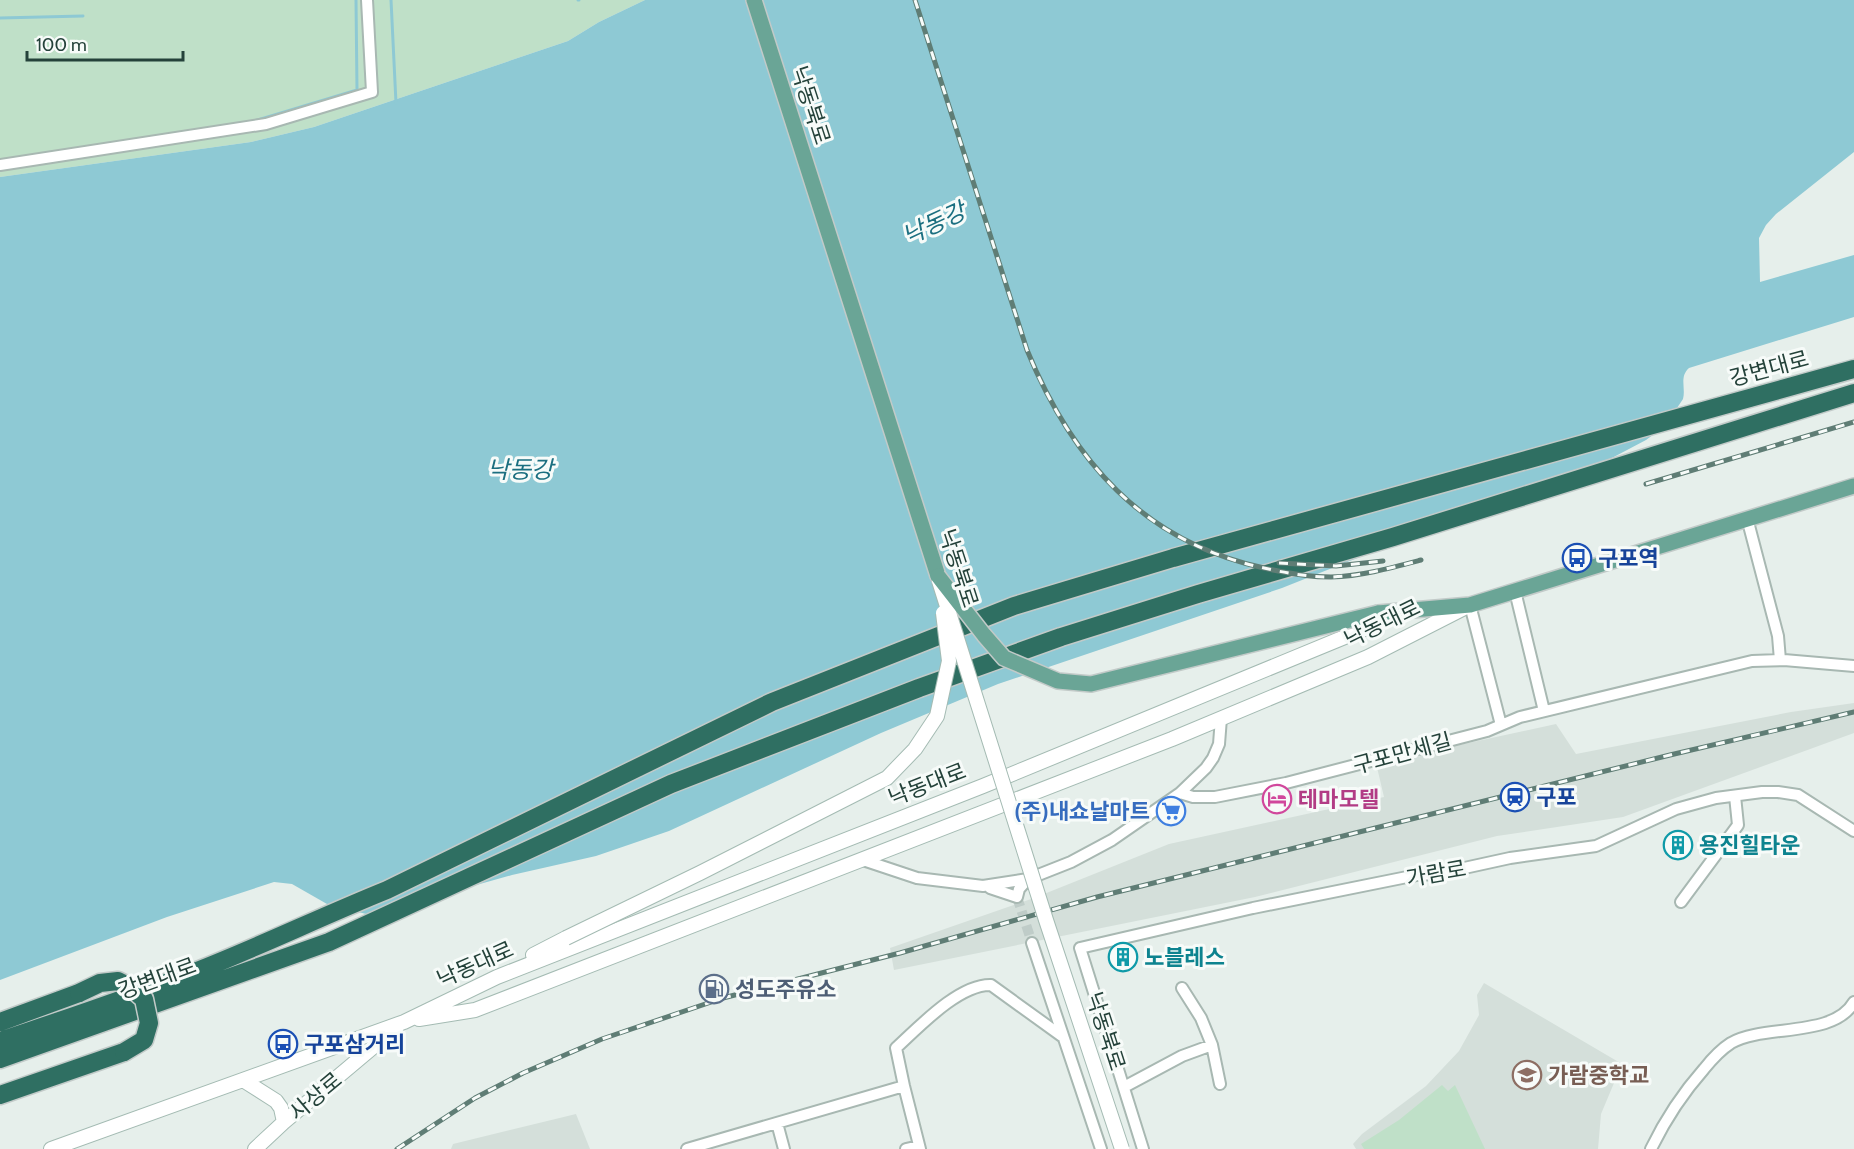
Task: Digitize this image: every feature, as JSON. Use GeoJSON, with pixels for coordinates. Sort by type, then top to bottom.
{"type":"FeatureCollection","features":[{"type":"Feature","properties":{"kind":"highway","name":"강변대로"},"geometry":{"type":"LineString","coordinates":[[0,1041],[204,969],[387,890],[772,702],[1014,606],[1173,558],[1854,369]]}},
{"type":"Feature","properties":{"kind":"highway","name":"강변대로"},"geometry":{"type":"LineString","coordinates":[[0,1059],[329,942],[671,784],[919,688],[1061,637],[1393,537],[1854,393]]}},
{"type":"Feature","properties":{"kind":"highway"},"geometry":{"type":"LineString","coordinates":[[0,1022],[100,983],[118,981],[130,987],[144,999],[149,1023],[144,1040],[124,1052],[0,1095]]}},
{"type":"Feature","properties":{"kind":"main road","name":"낙동북로"},"geometry":{"type":"LineString","coordinates":[[754,0],[1046,920],[1122,1149]]}},
{"type":"Feature","properties":{"kind":"main road","name":"낙동대로"},"geometry":{"type":"LineString","coordinates":[[51,1149],[404,1022],[497,977],[983,786],[1405,612],[1470,604],[1854,486]]}},
{"type":"Feature","properties":{"kind":"main road"},"geometry":{"type":"LineString","coordinates":[[938,576],[1004,658],[1058,681],[1092,684],[1378,613],[1470,604]]}},
{"type":"Feature","properties":{"kind":"main road"},"geometry":{"type":"LineString","coordinates":[[404,1022],[566,938],[887,778],[915,749],[937,716],[949,661],[938,576]]}},
{"type":"Feature","properties":{"kind":"main road","name":"낙동대로"},"geometry":{"type":"LineString","coordinates":[[404,1022],[475,1010],[863,860],[1368,657],[1470,604]]}},
{"type":"Feature","properties":{"kind":"main road","name":"사상로"},"geometry":{"type":"LineString","coordinates":[[255,1149],[404,1022]]}},
{"type":"Feature","properties":{"kind":"main road"},"geometry":{"type":"LineString","coordinates":[[243,1080],[276,1101],[281,1108],[284,1122]]}},
{"type":"Feature","properties":{"kind":"street"},"geometry":{"type":"LineString","coordinates":[[0,165],[266,124],[372,92],[367,0]]}},
{"type":"Feature","properties":{"kind":"street"},"geometry":{"type":"LineString","coordinates":[[1747,518],[1778,636],[1779,660]]}},
{"type":"Feature","properties":{"kind":"street"},"geometry":{"type":"LineString","coordinates":[[1515,591],[1544,711]]}},
{"type":"Feature","properties":{"kind":"street"},"geometry":{"type":"LineString","coordinates":[[1470,604],[1501,725]]}},
{"type":"Feature","properties":{"kind":"street","name":"구포만세길"},"geometry":{"type":"LineString","coordinates":[[1180,794],[1193,797],[1215,797],[1286,783],[1487,731],[1520,717],[1739,663],[1779,660],[1854,666]]}},
{"type":"Feature","properties":{"kind":"street"},"geometry":{"type":"LineString","coordinates":[[983,886],[1028,879],[1071,862],[1112,840],[1180,794],[1214,758],[1220,744],[1221,718]]}},
{"type":"Feature","properties":{"kind":"street","name":"가람로"},"geometry":{"type":"LineString","coordinates":[[1124,1087],[1080,948],[1253,908],[1417,875],[1437,874],[1510,858],[1596,846],[1676,809],[1716,798],[1762,792],[1789,793],[1813,803],[1854,831]]}},
{"type":"Feature","properties":{"kind":"street"},"geometry":{"type":"LineString","coordinates":[[1681,902],[1738,825],[1735,796]]}},
{"type":"Feature","properties":{"kind":"street"},"geometry":{"type":"LineString","coordinates":[[863,860],[917,878],[983,886],[1017,897],[1019,889],[1028,879]]}},
{"type":"Feature","properties":{"kind":"street"},"geometry":{"type":"LineString","coordinates":[[1032,943],[1101,1149]]}},
{"type":"Feature","properties":{"kind":"street"},"geometry":{"type":"LineString","coordinates":[[906,1149],[920,1147],[896,1048],[933,1015],[960,995],[983,985],[991,985],[1063,1037]]}},
{"type":"Feature","properties":{"kind":"street"},"geometry":{"type":"LineString","coordinates":[[1182,988],[1201,1018],[1212,1044],[1220,1084]]}},
{"type":"Feature","properties":{"kind":"street"},"geometry":{"type":"LineString","coordinates":[[1651,1149],[1672,1108],[1716,1055],[1729,1044],[1747,1037],[1800,1029],[1832,1021],[1846,1013],[1854,1002]]}},
{"type":"Feature","properties":{"kind":"street"},"geometry":{"type":"LineString","coordinates":[[1143,1149],[1124,1087],[1182,1056],[1212,1044]]}},
{"type":"Feature","properties":{"kind":"street"},"geometry":{"type":"LineString","coordinates":[[687,1149],[904,1086]]}},
{"type":"Feature","properties":{"kind":"street"},"geometry":{"type":"LineString","coordinates":[[777,1123],[784,1149]]}},
{"type":"Feature","properties":{"kind":"shaded area"},"geometry":{"type":"Polygon","coordinates":[[[1854,703],[1854,733],[1623,817],[1497,836],[1255,897],[894,970],[890,948],[1034,898],[1169,844],[1384,797],[1376,763],[1556,724],[1576,754],[1791,712],[1854,703]]]}},
{"type":"Feature","properties":{"kind":"shaded area","name":"가람중학교"},"geometry":{"type":"Polygon","coordinates":[[[1484,983],[1622,1064],[1601,1114],[1598,1149],[1356,1149],[1353,1144],[1362,1134],[1426,1086],[1459,1051],[1479,1015],[1477,995],[1484,983]]]}},
{"type":"Feature","properties":{"kind":"shaded area"},"geometry":{"type":"Polygon","coordinates":[[[576,1114],[590,1149],[451,1149],[453,1144],[576,1114]]]}},
{"type":"Feature","properties":{"kind":"green space"},"geometry":{"type":"Polygon","coordinates":[[[0,0],[645,0],[599,22],[568,41],[314,127],[251,142],[0,177],[0,0]]]}},
{"type":"Feature","properties":{"kind":"green space"},"geometry":{"type":"Polygon","coordinates":[[[1442,1085],[1448,1091],[1455,1085],[1485,1149],[1364,1149],[1361,1144],[1399,1120],[1442,1085]]]}},
{"type":"Feature","properties":{"kind":"water","name":"낙동강"},"geometry":{"type":"Polygon","coordinates":[[[645,0],[1854,0],[1854,152],[1776,214],[1766,225],[1759,238],[1760,282],[1854,255],[1854,317],[1689,368],[1683,379],[1683,399],[1665,426],[1646,440],[1591,469],[1282,588],[998,684],[881,733],[669,831],[596,856],[512,875],[370,915],[327,904],[292,884],[274,882],[167,917],[0,980],[0,177],[251,142],[314,127],[568,41],[599,22],[645,0]]]}},
{"type":"Feature","properties":{"kind":"waterway"},"geometry":{"type":"LineString","coordinates":[[254,121],[357,90],[356,0]]}},
{"type":"Feature","properties":{"kind":"waterway"},"geometry":{"type":"LineString","coordinates":[[391,0],[396,103]]}},
{"type":"Feature","properties":{"kind":"waterway"},"geometry":{"type":"LineString","coordinates":[[0,18],[83,16]]}},
{"type":"Feature","properties":{"kind":"tunnel"},"geometry":{"type":"LineString","coordinates":[[1017,897],[1032,943]]}},
{"type":"Feature","properties":{"kind":"railway"},"geometry":{"type":"LineString","coordinates":[[915,0],[1027,350],[1045,390],[1066,427],[1090,460],[1117,490],[1148,517],[1182,538],[1221,556],[1264,568],[1331,577],[1388,569],[1421,560]]}},
{"type":"Feature","properties":{"kind":"railway"},"geometry":{"type":"LineString","coordinates":[[1646,484],[1854,422]]}},
{"type":"Feature","properties":{"kind":"railway"},"geometry":{"type":"LineString","coordinates":[[1279,563],[1336,566],[1383,561]]}},
{"type":"Feature","properties":{"kind":"railway"},"geometry":{"type":"LineString","coordinates":[[397,1149],[475,1098],[523,1073],[602,1039],[723,998],[900,953],[1097,897],[1670,755],[1854,712]]}},
{"type":"Feature","properties":{"kind":"place","name":"구포역"},"geometry":{"type":"Point","coordinates":[1577,558]}},
{"type":"Feature","properties":{"kind":"place","name":"구포"},"geometry":{"type":"Point","coordinates":[1515,797]}},
{"type":"Feature","properties":{"kind":"place","name":"테마모텔"},"geometry":{"type":"Point","coordinates":[1277,799]}},
{"type":"Feature","properties":{"kind":"place","name":"(주)내쇼날마트"},"geometry":{"type":"Point","coordinates":[1171,811]}},
{"type":"Feature","properties":{"kind":"place","name":"용진힐타운"},"geometry":{"type":"Point","coordinates":[1678,845]}},
{"type":"Feature","properties":{"kind":"place","name":"노블레스"},"geometry":{"type":"Point","coordinates":[1123,957]}},
{"type":"Feature","properties":{"kind":"place","name":"성도주유소"},"geometry":{"type":"Point","coordinates":[714,989]}},
{"type":"Feature","properties":{"kind":"place","name":"구포삼거리"},"geometry":{"type":"Point","coordinates":[283,1044]}},
{"type":"Feature","properties":{"kind":"place","name":"가람중학교"},"geometry":{"type":"Point","coordinates":[1527,1075]}}]}
